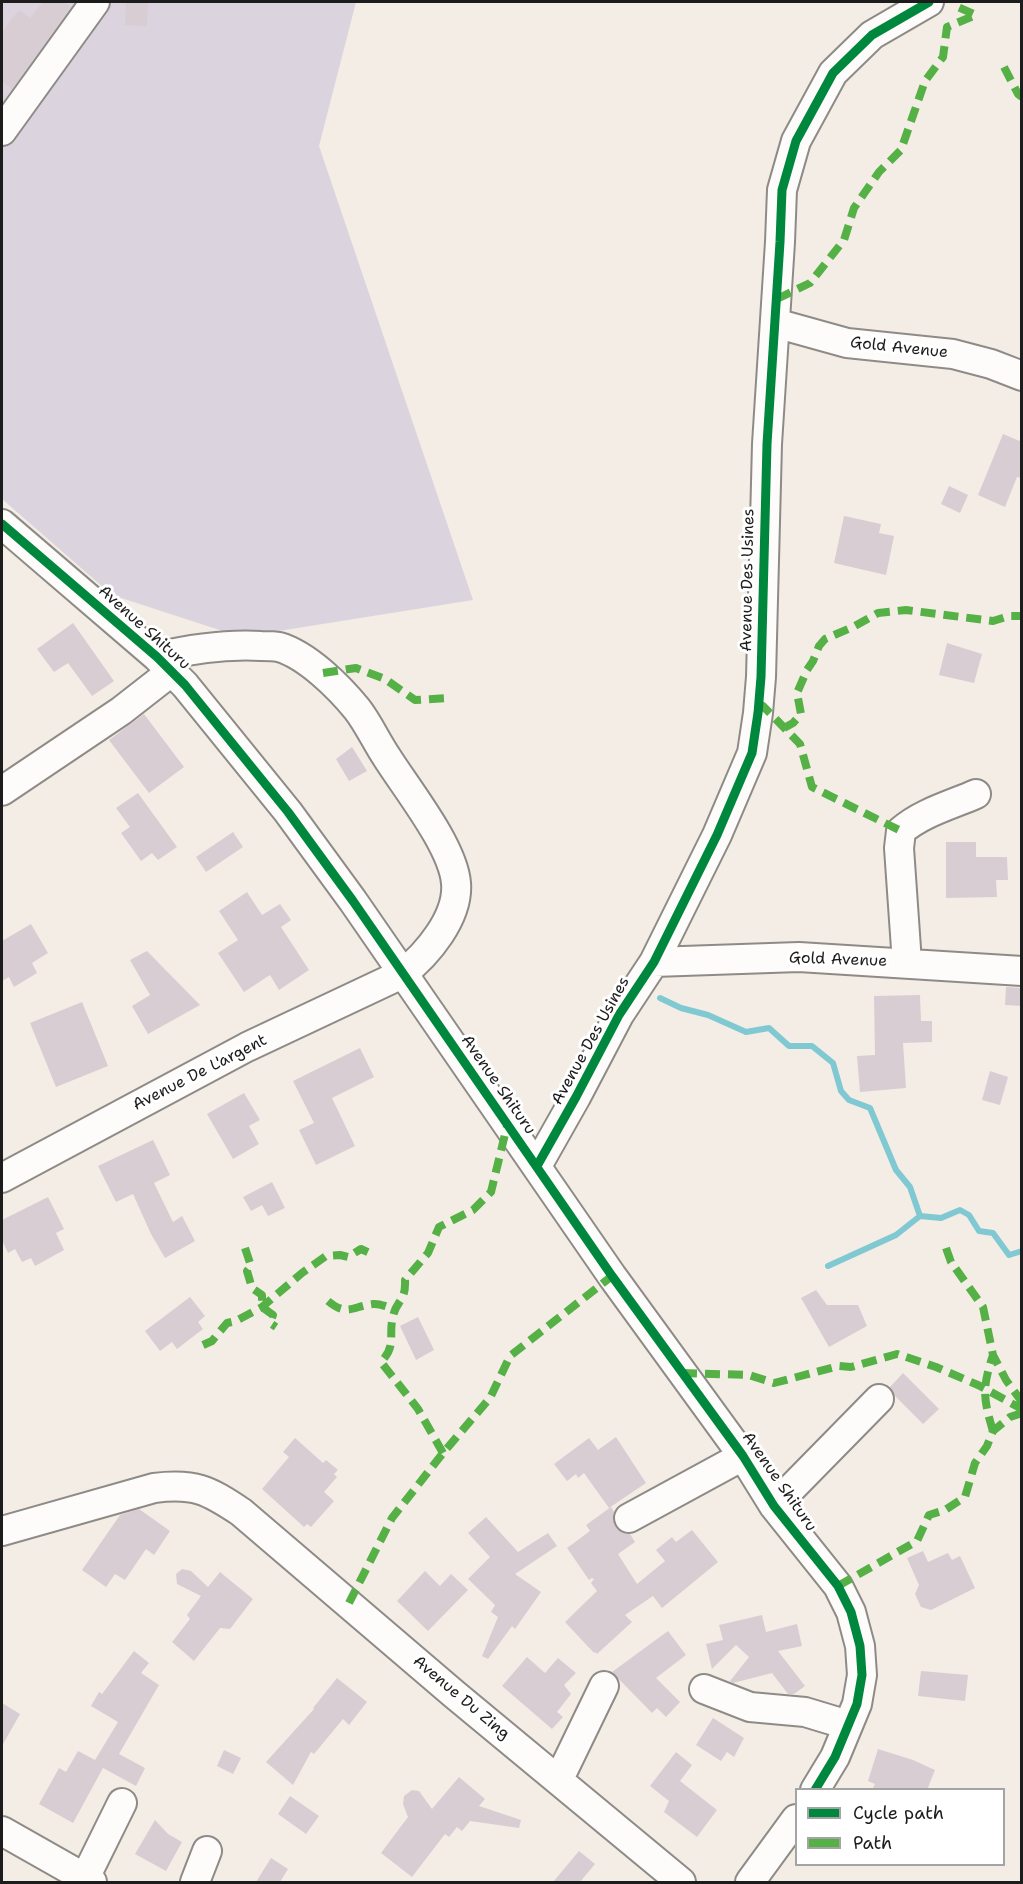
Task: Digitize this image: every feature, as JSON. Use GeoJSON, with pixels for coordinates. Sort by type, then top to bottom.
{"type":"FeatureCollection","features":[{"type":"Feature","properties":{"kind":"street"},"geometry":{"type":"LineString","coordinates":[[2,131],[94,2]]}},
{"type":"Feature","properties":{"kind":"street","name":"Avenue Des Usines"},"geometry":{"type":"LineString","coordinates":[[537,1166],[619,1015],[654,962],[717,835],[752,753],[760,686],[767,444],[782,190],[796,141],[833,73],[848,57],[872,35],[929,2]]}},
{"type":"Feature","properties":{"kind":"street","name":"Gold Avenue"},"geometry":{"type":"LineString","coordinates":[[775,323],[847,343],[953,354],[1022,375]]}},
{"type":"Feature","properties":{"kind":"street","name":"Avenue Shituru"},"geometry":{"type":"LineString","coordinates":[[2,524],[164,664],[185,685],[288,812],[353,901],[619,1286],[743,1456],[774,1506],[838,1586],[851,1612],[860,1646],[862,1675],[857,1704],[835,1757],[816,1788]]}},
{"type":"Feature","properties":{"kind":"street","name":"Avenue De L'argent"},"geometry":{"type":"LineString","coordinates":[[2,1178],[247,1047],[402,974],[422,958],[441,933],[451,912],[457,885],[453,865],[420,806],[386,757],[358,710],[322,673],[279,647],[217,646],[164,664]]}},
{"type":"Feature","properties":{"kind":"street"},"geometry":{"type":"LineString","coordinates":[[2,791],[122,711],[164,664]]}},
{"type":"Feature","properties":{"kind":"street"},"geometry":{"type":"LineString","coordinates":[[907,963],[899,848],[901,831],[909,823],[922,816],[976,794]]}},
{"type":"Feature","properties":{"kind":"street","name":"Gold Avenue"},"geometry":{"type":"LineString","coordinates":[[654,962],[799,957],[1022,971]]}},
{"type":"Feature","properties":{"kind":"street"},"geometry":{"type":"LineString","coordinates":[[774,1506],[879,1399]]}},
{"type":"Feature","properties":{"kind":"street"},"geometry":{"type":"LineString","coordinates":[[629,1518],[743,1456]]}},
{"type":"Feature","properties":{"kind":"street","name":"Avenue Du Zing"},"geometry":{"type":"LineString","coordinates":[[2,1531],[154,1488],[177,1485],[195,1487],[220,1498],[241,1512],[454,1694],[681,1882]]}},
{"type":"Feature","properties":{"kind":"street"},"geometry":{"type":"LineString","coordinates":[[559,1779],[604,1686]]}},
{"type":"Feature","properties":{"kind":"street"},"geometry":{"type":"LineString","coordinates":[[704,1689],[750,1707],[805,1712],[848,1725]]}},
{"type":"Feature","properties":{"kind":"street"},"geometry":{"type":"LineString","coordinates":[[2,1832],[86,1881],[122,1803]]}},
{"type":"Feature","properties":{"kind":"street"},"geometry":{"type":"LineString","coordinates":[[750,1882],[795,1820]]}},
{"type":"Feature","properties":{"kind":"street"},"geometry":{"type":"LineString","coordinates":[[195,1882],[207,1851]]}},
{"type":"Feature","properties":{"kind":"shaded area"},"geometry":{"type":"Polygon","coordinates":[[[2,2],[356,2],[319,146],[473,600],[241,637],[112,595],[2,499],[2,2]]]}},
{"type":"Feature","properties":{"kind":"building"},"geometry":{"type":"Polygon","coordinates":[[[43,2],[64,2],[71,7],[12,89],[2,81],[2,32],[19,10],[30,18],[43,2]]]}},
{"type":"Feature","properties":{"kind":"building"},"geometry":{"type":"Polygon","coordinates":[[[126,2],[148,2],[147,26],[125,25],[126,2]]]}},
{"type":"Feature","properties":{"kind":"building"},"geometry":{"type":"Polygon","coordinates":[[[1003,434],[1022,442],[1022,478],[1017,477],[1005,507],[978,495],[1003,434]]]}},
{"type":"Feature","properties":{"kind":"building"},"geometry":{"type":"Polygon","coordinates":[[[949,486],[968,495],[960,513],[941,504],[949,486]]]}},
{"type":"Feature","properties":{"kind":"building"},"geometry":{"type":"Polygon","coordinates":[[[844,516],[881,524],[879,533],[894,536],[886,575],[834,563],[844,516]]]}},
{"type":"Feature","properties":{"kind":"building"},"geometry":{"type":"Polygon","coordinates":[[[73,623],[114,681],[92,696],[68,663],[54,672],[37,649],[73,623]]]}},
{"type":"Feature","properties":{"kind":"building"},"geometry":{"type":"Polygon","coordinates":[[[947,643],[982,654],[974,683],[939,675],[947,643]]]}},
{"type":"Feature","properties":{"kind":"building"},"geometry":{"type":"Polygon","coordinates":[[[144,714],[184,767],[149,793],[109,740],[144,714]]]}},
{"type":"Feature","properties":{"kind":"building"},"geometry":{"type":"Polygon","coordinates":[[[352,747],[367,771],[349,781],[336,759],[352,747]]]}},
{"type":"Feature","properties":{"kind":"building"},"geometry":{"type":"Polygon","coordinates":[[[138,793],[177,847],[158,860],[152,853],[141,861],[121,833],[130,827],[116,808],[138,793]]]}},
{"type":"Feature","properties":{"kind":"building"},"geometry":{"type":"Polygon","coordinates":[[[233,832],[243,847],[206,872],[196,857],[233,832]]]}},
{"type":"Feature","properties":{"kind":"building"},"geometry":{"type":"Polygon","coordinates":[[[946,842],[976,842],[976,857],[1007,857],[1008,880],[996,880],[997,897],[946,898],[946,842]]]}},
{"type":"Feature","properties":{"kind":"building"},"geometry":{"type":"Polygon","coordinates":[[[247,892],[262,915],[280,904],[291,920],[281,927],[309,970],[279,990],[270,975],[244,992],[218,953],[238,940],[219,911],[247,892]]]}},
{"type":"Feature","properties":{"kind":"building"},"geometry":{"type":"Polygon","coordinates":[[[31,924],[48,953],[32,963],[37,973],[14,987],[9,977],[2,981],[2,941],[31,924]]]}},
{"type":"Feature","properties":{"kind":"building"},"geometry":{"type":"Polygon","coordinates":[[[147,951],[200,1005],[148,1034],[132,1006],[150,995],[130,960],[147,951]]]}},
{"type":"Feature","properties":{"kind":"building"},"geometry":{"type":"Polygon","coordinates":[[[1006,987],[1022,988],[1022,1006],[1005,1005],[1006,987]]]}},
{"type":"Feature","properties":{"kind":"building"},"geometry":{"type":"Polygon","coordinates":[[[920,995],[921,1021],[932,1021],[932,1042],[903,1043],[906,1088],[860,1092],[857,1056],[875,1055],[874,996],[920,995]]]}},
{"type":"Feature","properties":{"kind":"building"},"geometry":{"type":"Polygon","coordinates":[[[82,1002],[108,1066],[56,1087],[30,1023],[82,1002]]]}},
{"type":"Feature","properties":{"kind":"building"},"geometry":{"type":"Polygon","coordinates":[[[360,1048],[374,1077],[332,1098],[355,1146],[316,1165],[299,1130],[314,1123],[293,1081],[360,1048]]]}},
{"type":"Feature","properties":{"kind":"building"},"geometry":{"type":"Polygon","coordinates":[[[990,1071],[1008,1077],[1000,1105],[982,1100],[990,1071]]]}},
{"type":"Feature","properties":{"kind":"building"},"geometry":{"type":"Polygon","coordinates":[[[244,1093],[260,1120],[249,1126],[259,1144],[233,1159],[207,1114],[244,1093]]]}},
{"type":"Feature","properties":{"kind":"building"},"geometry":{"type":"Polygon","coordinates":[[[153,1140],[170,1175],[154,1183],[173,1222],[182,1216],[195,1241],[165,1258],[133,1194],[116,1202],[98,1166],[153,1140]]]}},
{"type":"Feature","properties":{"kind":"building"},"geometry":{"type":"Polygon","coordinates":[[[272,1182],[285,1208],[268,1216],[262,1205],[251,1211],[243,1197],[272,1182]]]}},
{"type":"Feature","properties":{"kind":"building"},"geometry":{"type":"Polygon","coordinates":[[[48,1197],[64,1229],[56,1233],[64,1250],[35,1266],[31,1258],[22,1262],[15,1249],[8,1253],[2,1240],[2,1220],[48,1197]]]}},
{"type":"Feature","properties":{"kind":"building"},"geometry":{"type":"Polygon","coordinates":[[[816,1290],[827,1305],[858,1305],[867,1326],[829,1347],[801,1298],[816,1290]]]}},
{"type":"Feature","properties":{"kind":"building"},"geometry":{"type":"Polygon","coordinates":[[[190,1297],[205,1316],[198,1322],[203,1329],[177,1349],[172,1342],[160,1351],[145,1331],[190,1297]]]}},
{"type":"Feature","properties":{"kind":"building"},"geometry":{"type":"Polygon","coordinates":[[[418,1317],[434,1350],[416,1360],[400,1326],[418,1317]]]}},
{"type":"Feature","properties":{"kind":"building"},"geometry":{"type":"Polygon","coordinates":[[[903,1373],[939,1409],[923,1424],[895,1396],[890,1387],[903,1373]]]}},
{"type":"Feature","properties":{"kind":"building"},"geometry":{"type":"Polygon","coordinates":[[[616,1437],[646,1483],[609,1508],[584,1473],[578,1478],[576,1474],[567,1481],[554,1464],[589,1438],[598,1450],[616,1437]]]}},
{"type":"Feature","properties":{"kind":"building"},"geometry":{"type":"Polygon","coordinates":[[[295,1438],[323,1463],[326,1460],[338,1470],[334,1474],[337,1477],[324,1492],[334,1501],[311,1527],[307,1524],[304,1527],[262,1489],[289,1457],[283,1452],[295,1438]]]}},
{"type":"Feature","properties":{"kind":"building"},"geometry":{"type":"Polygon","coordinates":[[[611,1507],[614,1512],[615,1526],[621,1532],[630,1534],[635,1542],[618,1554],[637,1584],[665,1561],[656,1550],[672,1537],[676,1542],[692,1530],[718,1562],[662,1608],[653,1596],[625,1615],[632,1622],[597,1654],[565,1622],[597,1591],[591,1583],[594,1579],[589,1580],[567,1548],[590,1531],[586,1525],[611,1507]]]}},
{"type":"Feature","properties":{"kind":"building"},"geometry":{"type":"Polygon","coordinates":[[[139,1509],[170,1531],[154,1555],[146,1549],[125,1580],[115,1574],[106,1587],[82,1570],[120,1515],[139,1509]]]}},
{"type":"Feature","properties":{"kind":"building"},"geometry":{"type":"Polygon","coordinates":[[[486,1517],[518,1552],[548,1533],[557,1546],[515,1574],[541,1592],[515,1629],[512,1626],[488,1659],[482,1656],[498,1617],[491,1612],[495,1605],[468,1579],[490,1557],[468,1533],[486,1517]]]}},
{"type":"Feature","properties":{"kind":"building"},"geometry":{"type":"Polygon","coordinates":[[[923,1551],[928,1562],[948,1553],[952,1560],[960,1556],[975,1588],[931,1610],[921,1607],[915,1594],[919,1585],[907,1558],[923,1551]]]}},
{"type":"Feature","properties":{"kind":"building"},"geometry":{"type":"Polygon","coordinates":[[[182,1569],[191,1571],[208,1587],[220,1572],[253,1599],[230,1629],[220,1628],[194,1661],[172,1642],[190,1619],[187,1615],[201,1596],[177,1584],[176,1574],[182,1569]]]}},
{"type":"Feature","properties":{"kind":"building"},"geometry":{"type":"Polygon","coordinates":[[[425,1571],[440,1586],[451,1574],[468,1590],[428,1631],[397,1601],[425,1571]]]}},
{"type":"Feature","properties":{"kind":"building"},"geometry":{"type":"Polygon","coordinates":[[[762,1615],[766,1632],[797,1624],[802,1646],[778,1651],[805,1686],[794,1694],[788,1694],[772,1673],[733,1683],[730,1681],[749,1657],[736,1645],[712,1669],[706,1644],[723,1640],[719,1625],[762,1615]]]}},
{"type":"Feature","properties":{"kind":"building"},"geometry":{"type":"Polygon","coordinates":[[[668,1631],[686,1655],[656,1678],[680,1702],[666,1717],[657,1708],[652,1713],[612,1672],[668,1631]]]}},
{"type":"Feature","properties":{"kind":"building"},"geometry":{"type":"Polygon","coordinates":[[[134,1651],[149,1663],[141,1673],[159,1685],[119,1754],[145,1768],[136,1786],[103,1768],[73,1823],[39,1804],[59,1768],[66,1772],[78,1751],[95,1760],[118,1722],[91,1706],[99,1692],[102,1694],[134,1651]]]}},
{"type":"Feature","properties":{"kind":"building"},"geometry":{"type":"Polygon","coordinates":[[[527,1657],[545,1673],[558,1658],[576,1673],[564,1685],[571,1694],[557,1712],[563,1717],[552,1729],[502,1686],[527,1657]]]}},
{"type":"Feature","properties":{"kind":"building"},"geometry":{"type":"Polygon","coordinates":[[[921,1671],[968,1675],[965,1701],[918,1696],[921,1671]]]}},
{"type":"Feature","properties":{"kind":"building"},"geometry":{"type":"Polygon","coordinates":[[[337,1678],[367,1702],[349,1725],[343,1719],[314,1754],[311,1752],[293,1785],[266,1762],[314,1709],[337,1678]]]}},
{"type":"Feature","properties":{"kind":"building"},"geometry":{"type":"Polygon","coordinates":[[[2,1703],[20,1714],[2,1746],[2,1703]]]}},
{"type":"Feature","properties":{"kind":"building"},"geometry":{"type":"Polygon","coordinates":[[[713,1718],[744,1738],[734,1757],[727,1752],[721,1761],[696,1745],[713,1718]]]}},
{"type":"Feature","properties":{"kind":"building"},"geometry":{"type":"Polygon","coordinates":[[[878,1749],[935,1770],[928,1788],[873,1788],[875,1784],[868,1781],[878,1749]]]}},
{"type":"Feature","properties":{"kind":"building"},"geometry":{"type":"Polygon","coordinates":[[[224,1750],[241,1758],[233,1774],[217,1766],[224,1750]]]}},
{"type":"Feature","properties":{"kind":"building"},"geometry":{"type":"Polygon","coordinates":[[[676,1752],[692,1765],[680,1781],[717,1810],[697,1837],[664,1812],[669,1801],[650,1786],[676,1752]]]}},
{"type":"Feature","properties":{"kind":"building"},"geometry":{"type":"Polygon","coordinates":[[[459,1777],[485,1799],[479,1806],[521,1820],[519,1828],[470,1821],[462,1831],[457,1827],[449,1837],[445,1834],[412,1877],[381,1853],[408,1817],[403,1804],[404,1796],[412,1790],[419,1791],[432,1809],[459,1777]]]}},
{"type":"Feature","properties":{"kind":"building"},"geometry":{"type":"Polygon","coordinates":[[[290,1796],[319,1816],[306,1834],[278,1814],[290,1796]]]}},
{"type":"Feature","properties":{"kind":"building"},"geometry":{"type":"Polygon","coordinates":[[[155,1820],[168,1834],[182,1842],[166,1871],[135,1854],[155,1820]]]}},
{"type":"Feature","properties":{"kind":"building"},"geometry":{"type":"Polygon","coordinates":[[[579,1851],[595,1864],[580,1882],[553,1882],[579,1851]]]}},
{"type":"Feature","properties":{"kind":"building"},"geometry":{"type":"Polygon","coordinates":[[[271,1858],[288,1869],[280,1882],[256,1882],[271,1858]]]}},
{"type":"Feature","properties":{"kind":"waterway"},"geometry":{"type":"LineString","coordinates":[[660,998],[681,1008],[708,1015],[746,1032],[769,1028],[789,1046],[812,1046],[833,1063],[841,1091],[849,1100],[870,1108],[896,1170],[910,1187],[920,1216],[941,1218],[960,1210],[969,1215],[979,1231],[993,1233],[1009,1255],[1022,1251]]}},
{"type":"Feature","properties":{"kind":"waterway"},"geometry":{"type":"LineString","coordinates":[[828,1266],[896,1235],[920,1216]]}},
{"type":"Feature","properties":{"kind":"marked path"},"geometry":{"type":"LineString","coordinates":[[777,299],[810,283],[844,240],[854,208],[879,172],[901,150],[925,81],[943,57],[947,27],[976,15],[958,7],[957,2]]}},
{"type":"Feature","properties":{"kind":"marked path"},"geometry":{"type":"LineString","coordinates":[[1004,67],[1018,94],[1022,97]]}},
{"type":"Feature","properties":{"kind":"marked path"},"geometry":{"type":"LineString","coordinates":[[784,728],[793,723],[801,714],[797,693],[819,646],[825,639],[878,613],[906,610],[993,621],[1009,616],[1022,616]]}},
{"type":"Feature","properties":{"kind":"marked path"},"geometry":{"type":"LineString","coordinates":[[323,673],[356,668],[385,679],[415,700],[449,698]]}},
{"type":"Feature","properties":{"kind":"marked path"},"geometry":{"type":"LineString","coordinates":[[760,710],[763,706],[800,744],[812,787],[901,831]]}},
{"type":"Feature","properties":{"kind":"marked path"},"geometry":{"type":"LineString","coordinates":[[443,1453],[418,1409],[381,1362],[391,1345],[393,1316],[403,1297],[405,1280],[428,1253],[439,1227],[473,1210],[491,1192],[507,1126]]}},
{"type":"Feature","properties":{"kind":"marked path"},"geometry":{"type":"LineString","coordinates":[[245,1248],[251,1266],[247,1271],[252,1288],[262,1295],[262,1307],[273,1315],[270,1323],[276,1327]]}},
{"type":"Feature","properties":{"kind":"marked path"},"geometry":{"type":"LineString","coordinates":[[946,1248],[951,1262],[983,1307],[993,1355],[1006,1380],[1022,1402]]}},
{"type":"Feature","properties":{"kind":"marked path"},"geometry":{"type":"LineString","coordinates":[[203,1345],[212,1341],[227,1323],[236,1321],[262,1307],[326,1256],[348,1257],[361,1249],[370,1253]]}},
{"type":"Feature","properties":{"kind":"marked path"},"geometry":{"type":"LineString","coordinates":[[349,1603],[392,1518],[490,1398],[510,1356],[612,1276]]}},
{"type":"Feature","properties":{"kind":"marked path"},"geometry":{"type":"LineString","coordinates":[[328,1301],[345,1310],[376,1304],[396,1309]]}},
{"type":"Feature","properties":{"kind":"marked path"},"geometry":{"type":"LineString","coordinates":[[682,1373],[749,1375],[774,1383],[839,1366],[851,1367],[897,1354],[978,1385],[1022,1409]]}},
{"type":"Feature","properties":{"kind":"marked path"},"geometry":{"type":"LineString","coordinates":[[993,1355],[985,1393],[993,1431]]}},
{"type":"Feature","properties":{"kind":"marked path"},"geometry":{"type":"LineString","coordinates":[[838,1586],[917,1541],[929,1515],[945,1510],[965,1497],[975,1463],[987,1446],[993,1431],[1010,1417],[1022,1413]]}},
{"type":"Feature","properties":{"kind":"cycle path"},"geometry":{"type":"LineString","coordinates":[[537,1166],[619,1015],[654,962],[717,835],[752,753],[761,677],[767,444],[782,190],[796,141],[833,73],[872,35],[929,2]]}},
{"type":"Feature","properties":{"kind":"cycle path"},"geometry":{"type":"LineString","coordinates":[[2,524],[157,657],[185,685],[288,812],[353,901],[612,1276],[743,1456],[774,1506],[838,1586],[851,1612],[860,1646],[862,1675],[857,1704],[835,1757],[816,1788]]}}]}
